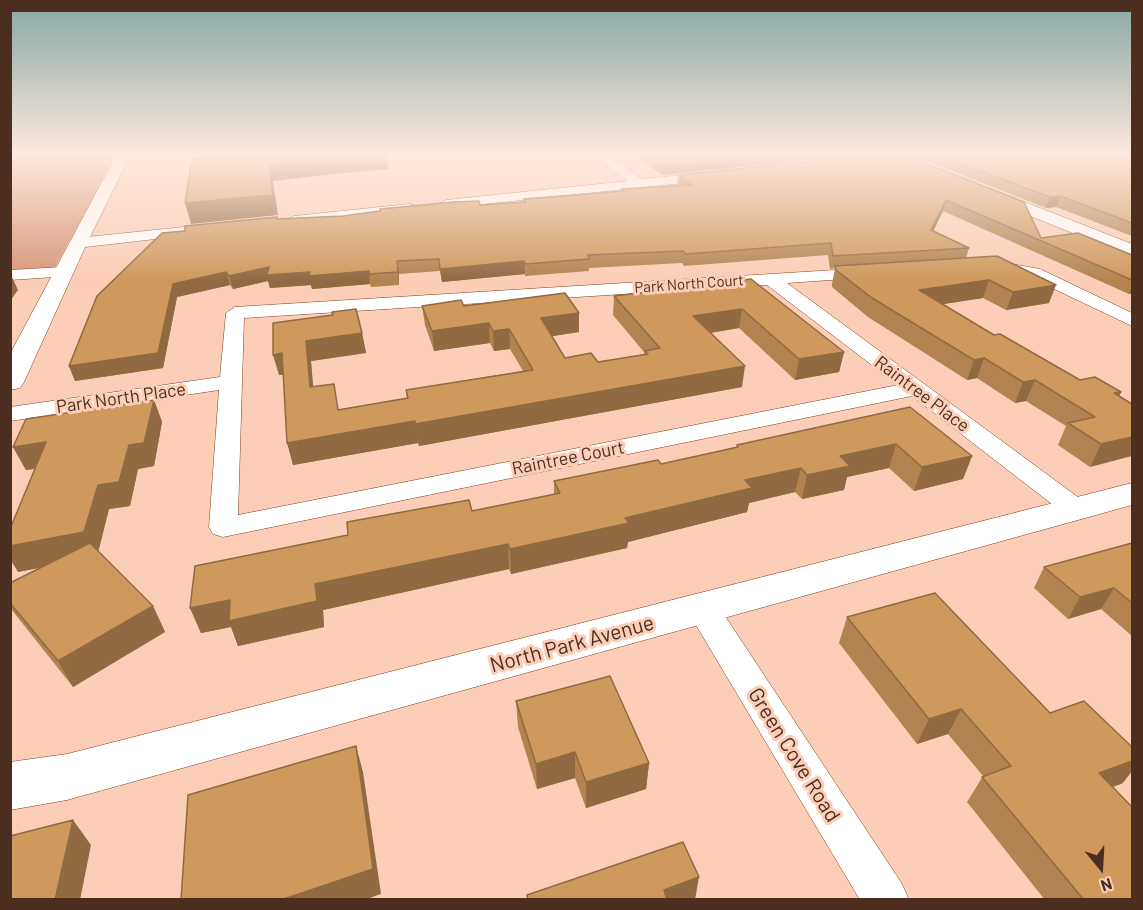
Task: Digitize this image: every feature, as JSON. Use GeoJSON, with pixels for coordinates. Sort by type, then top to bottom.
{"type":"FeatureCollection","features":[{"type":"Feature","properties":{"kind":"street"},"geometry":{"type":"LineString","coordinates":[[10,382],[101,196]]}},
{"type":"Feature","properties":{"kind":"street"},"geometry":{"type":"LineString","coordinates":[[280,222],[522,196]]}},
{"type":"Feature","properties":{"kind":"street"},"geometry":{"type":"LineString","coordinates":[[997,196],[1132,251]]}},
{"type":"Feature","properties":{"kind":"street"},"geometry":{"type":"LineString","coordinates":[[76,243],[210,229]]}},
{"type":"Feature","properties":{"kind":"street"},"geometry":{"type":"LineString","coordinates":[[971,267],[1014,267],[1034,273],[1132,320]]}},
{"type":"Feature","properties":{"kind":"street"},"geometry":{"type":"LineString","coordinates":[[10,275],[63,272]]}},
{"type":"Feature","properties":{"kind":"street","name":"Park North Court"},"geometry":{"type":"LineString","coordinates":[[231,382],[235,313],[888,272]]}},
{"type":"Feature","properties":{"kind":"street","name":"Raintree Place"},"geometry":{"type":"LineString","coordinates":[[769,278],[1076,509]]}},
{"type":"Feature","properties":{"kind":"street","name":"Raintree Court"},"geometry":{"type":"LineString","coordinates":[[231,382],[223,527],[914,389]]}},
{"type":"Feature","properties":{"kind":"street","name":"Park North Place"},"geometry":{"type":"LineString","coordinates":[[10,414],[231,382]]}},
{"type":"Feature","properties":{"kind":"street","name":"North Park Avenue"},"geometry":{"type":"LineString","coordinates":[[10,786],[67,777],[703,610],[1076,509],[1128,499]]}},
{"type":"Feature","properties":{"kind":"street","name":"Green Cove Road"},"geometry":{"type":"LineString","coordinates":[[703,610],[886,900]]}},
{"type":"Feature","properties":{"kind":"shaded area"},"geometry":{"type":"Polygon","coordinates":[[[11,196],[95,196],[53,271],[11,274],[11,196]]]}},
{"type":"Feature","properties":{"kind":"building"},"geometry":{"type":"Polygon","coordinates":[[[186,196],[257,196],[185,203],[186,196]]]}},
{"type":"Feature","properties":{"kind":"building"},"geometry":{"type":"Polygon","coordinates":[[[556,196],[1010,196],[1024,202],[1041,238],[1078,233],[1132,255],[1132,280],[946,200],[931,230],[969,248],[833,256],[831,243],[686,254],[683,251],[588,255],[589,259],[525,264],[524,261],[440,269],[439,259],[397,261],[398,272],[369,274],[369,271],[309,276],[310,272],[267,275],[269,267],[229,276],[226,272],[173,284],[158,353],[69,366],[97,296],[162,233],[185,231],[185,226],[277,217],[277,219],[343,216],[380,211],[380,209],[454,202],[479,201],[480,205],[525,202],[524,199],[556,196]]]}},
{"type":"Feature","properties":{"kind":"building"},"geometry":{"type":"Polygon","coordinates":[[[1061,196],[1132,196],[1132,223],[1061,196]]]}},
{"type":"Feature","properties":{"kind":"building"},"geometry":{"type":"Polygon","coordinates":[[[997,256],[1056,285],[1013,292],[989,280],[919,290],[994,335],[1000,334],[1080,380],[1095,377],[1121,392],[1114,393],[1132,404],[1132,437],[1101,444],[1068,423],[1095,417],[1035,380],[1023,382],[984,358],[974,360],[872,298],[836,270],[835,266],[997,256]]]}},
{"type":"Feature","properties":{"kind":"building"},"geometry":{"type":"Polygon","coordinates":[[[751,279],[844,352],[799,359],[742,309],[693,316],[745,366],[415,424],[415,421],[287,443],[282,353],[273,355],[273,323],[333,315],[332,312],[356,309],[362,333],[306,341],[310,387],[334,384],[338,410],[408,398],[406,390],[533,370],[509,329],[493,331],[489,323],[432,331],[422,306],[461,300],[464,306],[565,293],[579,313],[541,318],[565,358],[591,353],[598,362],[648,354],[645,351],[660,348],[614,296],[751,279]]]}},
{"type":"Feature","properties":{"kind":"building"},"geometry":{"type":"Polygon","coordinates":[[[154,400],[144,443],[129,445],[119,482],[98,485],[84,532],[10,546],[10,529],[46,442],[13,447],[26,419],[154,400]]]}},
{"type":"Feature","properties":{"kind":"building"},"geometry":{"type":"Polygon","coordinates":[[[910,407],[972,456],[922,467],[896,444],[840,456],[850,466],[807,475],[801,468],[745,480],[752,488],[625,518],[629,523],[510,549],[508,544],[315,584],[317,601],[229,621],[230,600],[190,608],[195,566],[348,535],[347,522],[469,500],[472,511],[560,493],[554,481],[658,460],[661,464],[910,407]]]}},
{"type":"Feature","properties":{"kind":"building"},"geometry":{"type":"Polygon","coordinates":[[[90,543],[153,606],[58,661],[10,603],[10,583],[90,543]]]}},
{"type":"Feature","properties":{"kind":"building"},"geometry":{"type":"Polygon","coordinates":[[[1132,543],[1132,603],[1114,588],[1080,597],[1044,567],[1132,543]]]}},
{"type":"Feature","properties":{"kind":"building"},"geometry":{"type":"Polygon","coordinates":[[[935,593],[1050,713],[1084,701],[1132,747],[1132,761],[1099,773],[1132,807],[1132,900],[1084,900],[982,777],[1011,766],[961,709],[929,719],[847,617],[935,593]]]}},
{"type":"Feature","properties":{"kind":"building"},"geometry":{"type":"Polygon","coordinates":[[[610,676],[649,763],[586,782],[575,752],[536,764],[516,701],[610,676]]]}},
{"type":"Feature","properties":{"kind":"building"},"geometry":{"type":"Polygon","coordinates":[[[356,746],[373,869],[281,900],[181,900],[188,795],[356,746]]]}},
{"type":"Feature","properties":{"kind":"building"},"geometry":{"type":"Polygon","coordinates":[[[73,820],[55,900],[10,900],[10,836],[73,820]]]}},
{"type":"Feature","properties":{"kind":"building"},"geometry":{"type":"Polygon","coordinates":[[[683,842],[699,877],[664,890],[667,900],[528,900],[527,895],[683,842]]]}}]}
